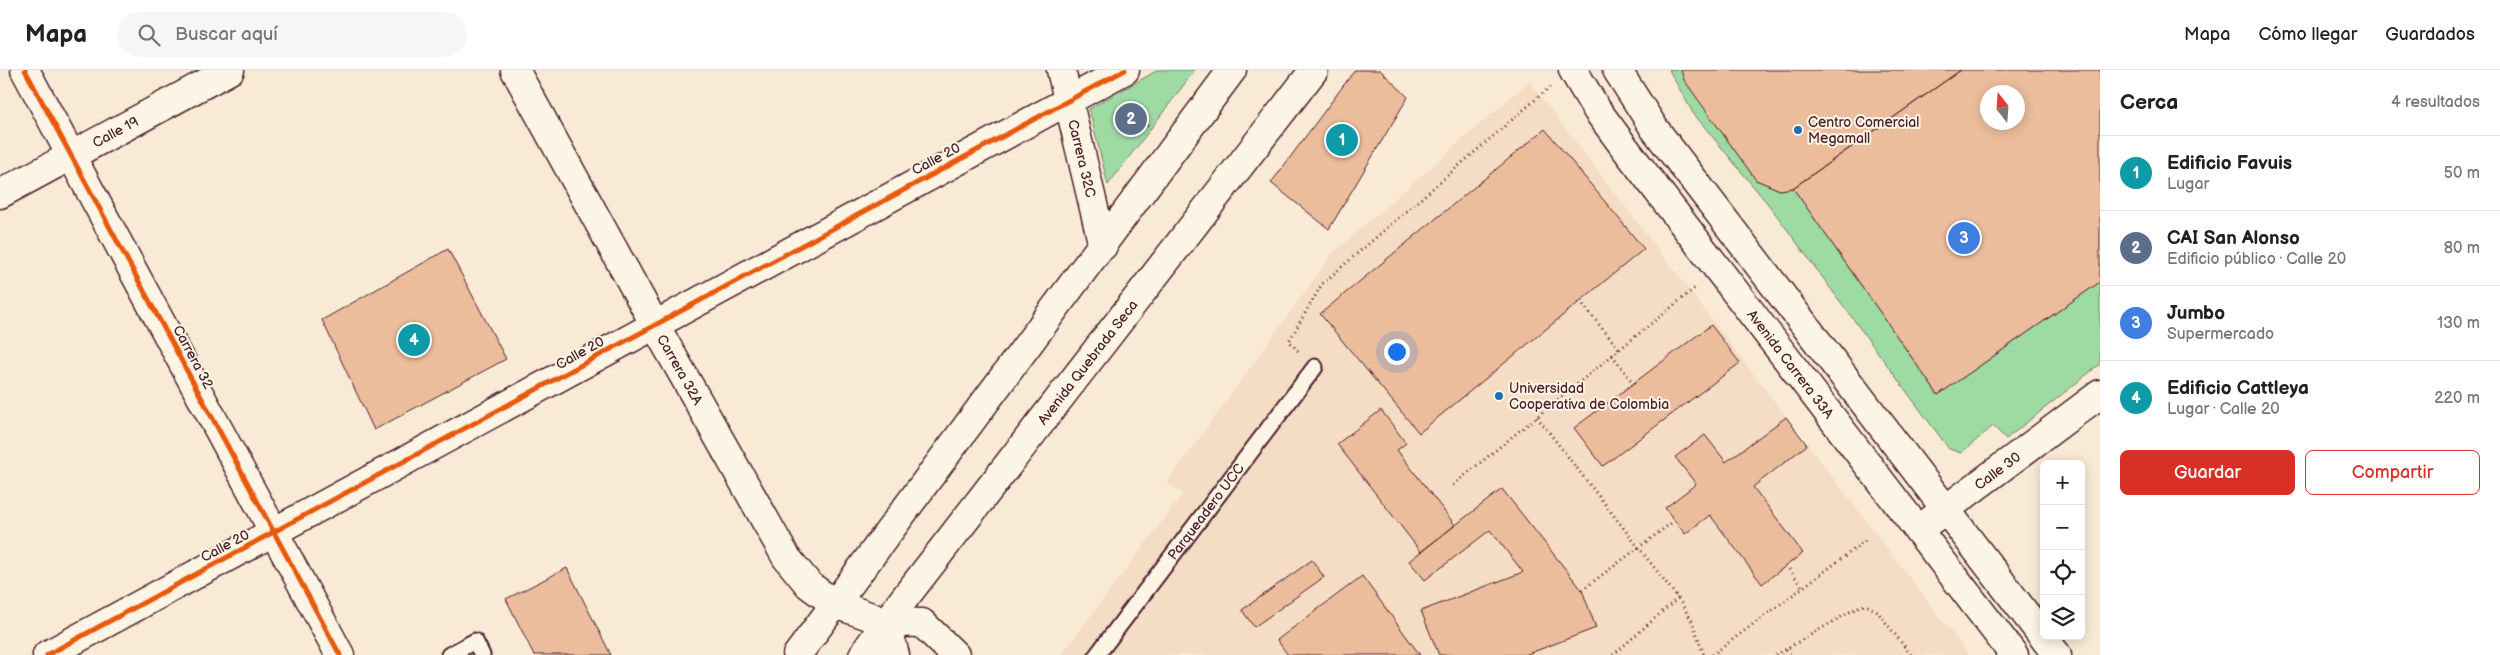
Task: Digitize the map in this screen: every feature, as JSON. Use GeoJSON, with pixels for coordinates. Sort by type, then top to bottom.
{"type":"FeatureCollection","features":[{"type":"Feature","properties":{"kind":"main road","name":"Carrera 32"},"geometry":{"type":"LineString","coordinates":[[25,70],[340,655]]}},
{"type":"Feature","properties":{"kind":"main road","name":"Calle 19"},"geometry":{"type":"LineString","coordinates":[[0,194],[230,70]]}},
{"type":"Feature","properties":{"kind":"main road","name":"Carrera 32A"},"geometry":{"type":"LineString","coordinates":[[515,70],[655,325],[786,557],[809,585],[835,604],[886,622],[922,623],[955,655]]}},
{"type":"Feature","properties":{"kind":"main road","name":"Carrera 32C"},"geometry":{"type":"LineString","coordinates":[[1061,70],[1103,246]]}},
{"type":"Feature","properties":{"kind":"main road","name":"Calle 20"},"geometry":{"type":"LineString","coordinates":[[47,655],[1125,70]]}},
{"type":"Feature","properties":{"kind":"main road"},"geometry":{"type":"LineString","coordinates":[[797,655],[1103,246],[1232,70]]}},
{"type":"Feature","properties":{"kind":"main road","name":"Avenida Quebrada Seca"},"geometry":{"type":"LineString","coordinates":[[863,655],[886,622],[1314,70]]}},
{"type":"Feature","properties":{"kind":"main road"},"geometry":{"type":"LineString","coordinates":[[1618,70],[1654,128],[2056,655]]}},
{"type":"Feature","properties":{"kind":"main road","name":"Avenida Carrera 33A"},"geometry":{"type":"LineString","coordinates":[[1563,77],[1597,110],[2014,655]]}},
{"type":"Feature","properties":{"kind":"main road"},"geometry":{"type":"LineString","coordinates":[[1772,340],[1800,319]]}},
{"type":"Feature","properties":{"kind":"main road","name":"Calle 30"},"geometry":{"type":"LineString","coordinates":[[1918,530],[2100,394]]}},
{"type":"Feature","properties":{"kind":"main road"},"geometry":{"type":"LineString","coordinates":[[886,622],[895,655]]}},
{"type":"Feature","properties":{"kind":"lane","name":"Parqueadero UCC"},"geometry":{"type":"LineString","coordinates":[[1097,655],[1315,367]]}},
{"type":"Feature","properties":{"kind":"lane"},"geometry":{"type":"LineString","coordinates":[[449,655],[475,641],[482,655]]}},
{"type":"Feature","properties":{"kind":"path"},"geometry":{"type":"LineString","coordinates":[[1315,367],[1288,341],[1322,284],[1563,77]]}},
{"type":"Feature","properties":{"kind":"path"},"geometry":{"type":"LineString","coordinates":[[1453,485],[1718,269]]}},
{"type":"Feature","properties":{"kind":"path"},"geometry":{"type":"LineString","coordinates":[[1580,301],[1619,349]]}},
{"type":"Feature","properties":{"kind":"path"},"geometry":{"type":"LineString","coordinates":[[1612,354],[1633,383]]}},
{"type":"Feature","properties":{"kind":"path"},"geometry":{"type":"LineString","coordinates":[[1537,416],[1678,598],[1692,621],[1704,655]]}},
{"type":"Feature","properties":{"kind":"path"},"geometry":{"type":"LineString","coordinates":[[1582,590],[1674,521]]}},
{"type":"Feature","properties":{"kind":"path"},"geometry":{"type":"LineString","coordinates":[[1712,655],[1868,539]]}},
{"type":"Feature","properties":{"kind":"path"},"geometry":{"type":"LineString","coordinates":[[1786,566],[1802,588]]}},
{"type":"Feature","properties":{"kind":"path"},"geometry":{"type":"LineString","coordinates":[[1613,655],[1678,598]]}},
{"type":"Feature","properties":{"kind":"path"},"geometry":{"type":"LineString","coordinates":[[1776,655],[1860,606],[1866,605],[1877,610],[1911,655]]}},
{"type":"Feature","properties":{"kind":"path"},"geometry":{"type":"LineString","coordinates":[[1786,650],[1791,655]]}},
{"type":"Feature","properties":{"kind":"shaded area","name":"Universidad Cooperativa de Colombia"},"geometry":{"type":"Polygon","coordinates":[[[1529,81],[1969,655],[1061,655],[1183,494],[1167,483],[1332,254],[1529,81]]]}},
{"type":"Feature","properties":{"kind":"green space"},"geometry":{"type":"Polygon","coordinates":[[[1158,70],[1195,70],[1108,185],[1089,109],[1158,70]]]}},
{"type":"Feature","properties":{"kind":"green space"},"geometry":{"type":"Polygon","coordinates":[[[1669,70],[1681,70],[1685,80],[1756,180],[1780,190],[1793,188],[1938,395],[2100,282],[2100,364],[2006,439],[1993,426],[1961,453],[1949,449],[1772,209],[1693,113],[1669,70]]]}},
{"type":"Feature","properties":{"kind":"building"},"geometry":{"type":"Polygon","coordinates":[[[1355,70],[1380,70],[1408,97],[1329,229],[1271,183],[1355,70]]]}},
{"type":"Feature","properties":{"kind":"building","name":"Centro Comercial Megamall"},"geometry":{"type":"Polygon","coordinates":[[[1681,70],[1961,70],[1793,188],[1780,190],[1756,180],[1684,80],[1681,70]]]}},
{"type":"Feature","properties":{"kind":"building"},"geometry":{"type":"Polygon","coordinates":[[[1961,70],[2100,70],[2100,282],[1938,395],[1793,188],[1961,70]]]}},
{"type":"Feature","properties":{"kind":"building"},"geometry":{"type":"Polygon","coordinates":[[[1139,103],[1148,126],[1123,134],[1115,112],[1139,103]]]}},
{"type":"Feature","properties":{"kind":"building"},"geometry":{"type":"Polygon","coordinates":[[[1545,129],[1644,249],[1419,433],[1320,314],[1545,129]]]}},
{"type":"Feature","properties":{"kind":"building"},"geometry":{"type":"Polygon","coordinates":[[[448,249],[506,359],[374,430],[322,320],[448,249]]]}},
{"type":"Feature","properties":{"kind":"building"},"geometry":{"type":"Polygon","coordinates":[[[1711,325],[1740,363],[1603,466],[1574,428],[1711,325]]]}},
{"type":"Feature","properties":{"kind":"building"},"geometry":{"type":"Polygon","coordinates":[[[1381,410],[1406,443],[1397,450],[1455,525],[1421,552],[1337,444],[1381,410]]]}},
{"type":"Feature","properties":{"kind":"building"},"geometry":{"type":"Polygon","coordinates":[[[1786,417],[1807,445],[1753,487],[1803,553],[1762,584],[1710,515],[1685,534],[1665,508],[1696,484],[1675,457],[1705,435],[1726,462],[1786,417]]]}},
{"type":"Feature","properties":{"kind":"building"},"geometry":{"type":"Polygon","coordinates":[[[1502,489],[1582,590],[1596,628],[1525,655],[1439,655],[1421,611],[1523,572],[1490,530],[1425,580],[1409,561],[1502,489]]]}},
{"type":"Feature","properties":{"kind":"building"},"geometry":{"type":"Polygon","coordinates":[[[1312,560],[1324,577],[1254,627],[1242,610],[1312,560]]]}},
{"type":"Feature","properties":{"kind":"building"},"geometry":{"type":"Polygon","coordinates":[[[567,568],[611,655],[534,655],[506,599],[567,568]]]}},
{"type":"Feature","properties":{"kind":"building"},"geometry":{"type":"Polygon","coordinates":[[[1362,576],[1420,655],[1288,655],[1277,640],[1362,576]]]}},
{"type":"Feature","properties":{"kind":"cycle path"},"geometry":{"type":"LineString","coordinates":[[25,70],[340,655]]}},
{"type":"Feature","properties":{"kind":"cycle path"},"geometry":{"type":"LineString","coordinates":[[47,655],[1125,70]]}},
{"type":"Feature","properties":{"kind":"place","name":"CAI San Alonso"},"geometry":{"type":"Point","coordinates":[1131,119]}},
{"type":"Feature","properties":{"kind":"place","name":"Centro Comercial Megamall"},"geometry":{"type":"Point","coordinates":[1798,130]}},
{"type":"Feature","properties":{"kind":"place","name":"Edificio Favuis"},"geometry":{"type":"Point","coordinates":[1342,140]}},
{"type":"Feature","properties":{"kind":"place","name":"Jumbo"},"geometry":{"type":"Point","coordinates":[1964,238]}},
{"type":"Feature","properties":{"kind":"place","name":"Edificio Cattleya"},"geometry":{"type":"Point","coordinates":[414,340]}},
{"type":"Feature","properties":{"kind":"place","name":"Universidad Cooperativa de Colombia"},"geometry":{"type":"Point","coordinates":[1499,396]}}]}
